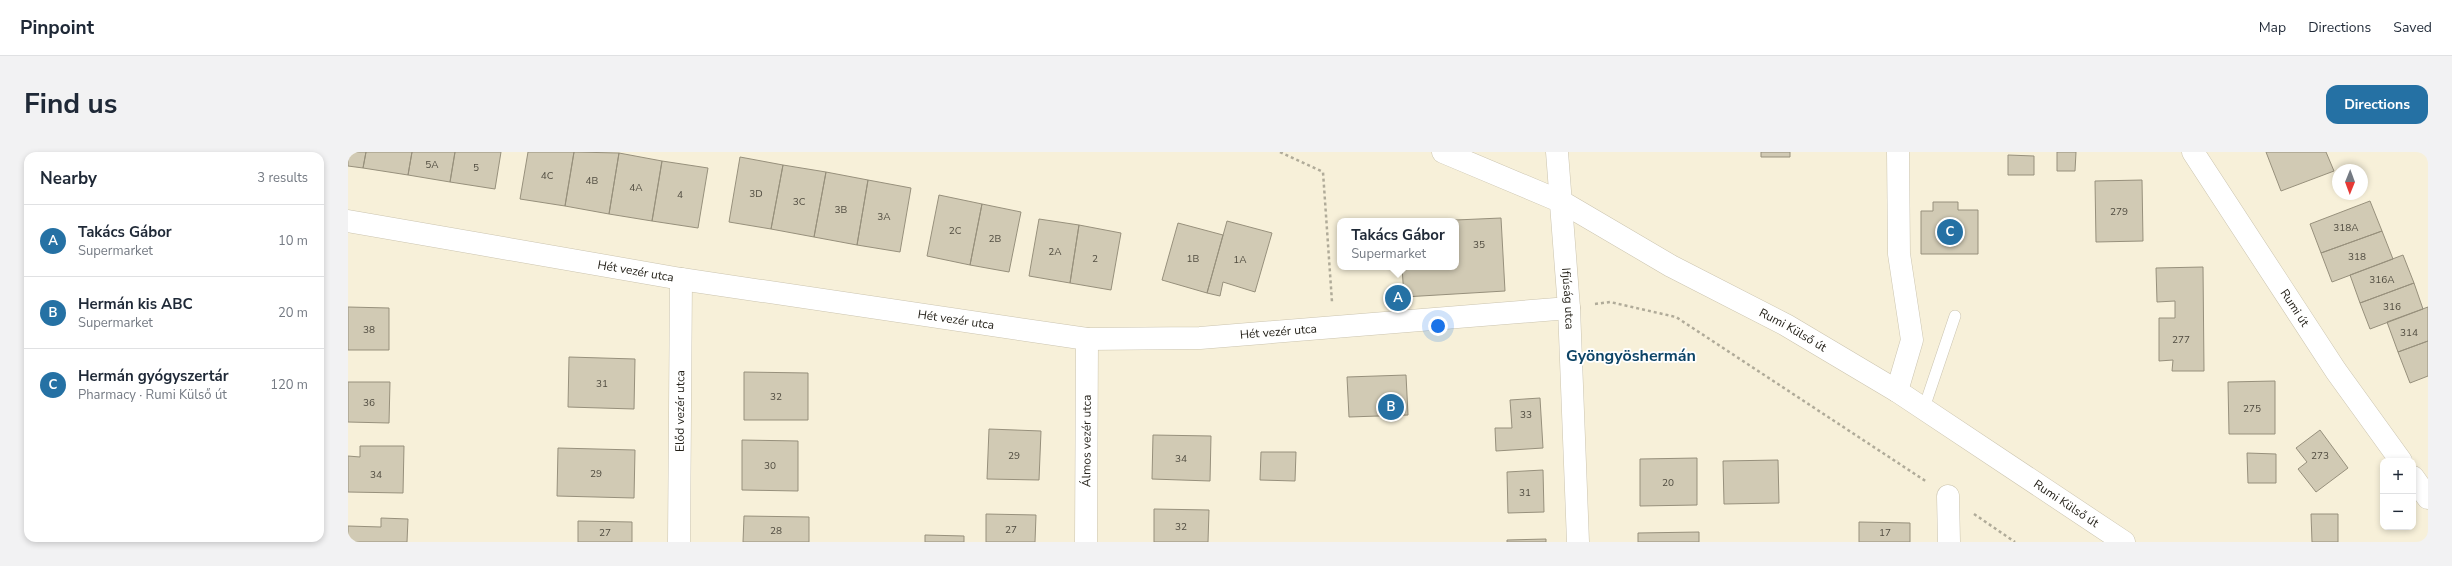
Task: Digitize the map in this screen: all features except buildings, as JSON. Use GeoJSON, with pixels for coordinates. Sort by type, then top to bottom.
{"type":"FeatureCollection","features":[{"type":"Feature","properties":{"kind":"street","name":"Rumi Külső út"},"geometry":{"type":"LineString","coordinates":[[1443,152],[1562,202],[1671,266],[1786,325],[1924,408],[2124,542]]}},
{"type":"Feature","properties":{"kind":"street","name":"Ifjúság utca"},"geometry":{"type":"LineString","coordinates":[[1557,152],[1569,308],[1578,542]]}},
{"type":"Feature","properties":{"kind":"street"},"geometry":{"type":"LineString","coordinates":[[1897,391],[1912,340],[1900,254],[1898,152]]}},
{"type":"Feature","properties":{"kind":"street","name":"Rumi út"},"geometry":{"type":"LineString","coordinates":[[2193,152],[2336,370],[2400,458]]}},
{"type":"Feature","properties":{"kind":"street","name":"Hét vezér utca"},"geometry":{"type":"LineString","coordinates":[[348,221],[681,279],[1087,339],[1200,338],[1569,308]]}},
{"type":"Feature","properties":{"kind":"street","name":"Előd vezér utca"},"geometry":{"type":"LineString","coordinates":[[679,542],[681,279]]}},
{"type":"Feature","properties":{"kind":"street","name":"Álmos vezér utca"},"geometry":{"type":"LineString","coordinates":[[1086,542],[1087,339]]}},
{"type":"Feature","properties":{"kind":"street"},"geometry":{"type":"LineString","coordinates":[[2416,481],[2428,498]]}},
{"type":"Feature","properties":{"kind":"street"},"geometry":{"type":"LineString","coordinates":[[1948,496],[1949,542]]}},
{"type":"Feature","properties":{"kind":"lane"},"geometry":{"type":"LineString","coordinates":[[1924,408],[1955,316]]}},
{"type":"Feature","properties":{"kind":"path"},"geometry":{"type":"LineString","coordinates":[[1280,152],[1323,172],[1327,221],[1329,286],[1335,327]]}},
{"type":"Feature","properties":{"kind":"path"},"geometry":{"type":"LineString","coordinates":[[1569,308],[1610,302],[1676,317],[1948,496],[2015,542]]}},
{"type":"Feature","properties":{"kind":"place","name":"Hermán gyógyszertár"},"geometry":{"type":"Point","coordinates":[1950,232]}},
{"type":"Feature","properties":{"kind":"place","name":"Takács Gábor"},"geometry":{"type":"Point","coordinates":[1398,298]}},
{"type":"Feature","properties":{"kind":"place","name":"Hermán kis ABC"},"geometry":{"type":"Point","coordinates":[1391,407]}},
{"type":"Feature","properties":{"kind":"district","name":"Gyöngyöshermán"},"geometry":{"type":"Point","coordinates":[1631,355]}}]}
